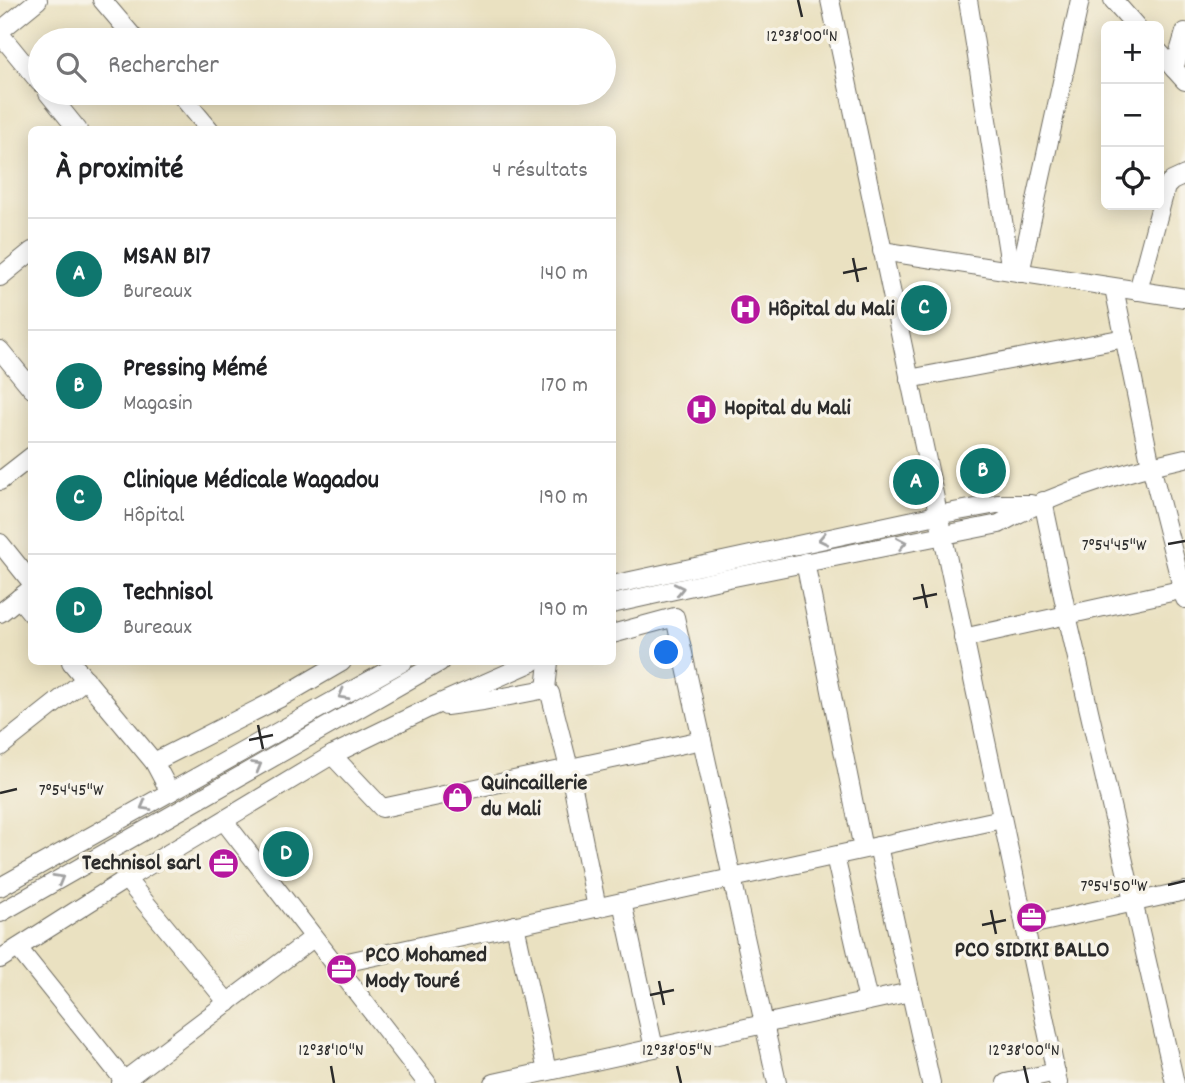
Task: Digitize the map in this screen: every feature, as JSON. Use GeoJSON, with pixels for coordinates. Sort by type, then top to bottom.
{"type":"FeatureCollection","features":[{"type":"Feature","properties":{"kind":"street"},"geometry":{"type":"LineString","coordinates":[[28,68],[0,33],[38,0]]}},
{"type":"Feature","properties":{"kind":"street"},"geometry":{"type":"LineString","coordinates":[[102,0],[126,28]]}},
{"type":"Feature","properties":{"kind":"street"},"geometry":{"type":"LineString","coordinates":[[830,0],[1057,1078],[1006,1083]]}},
{"type":"Feature","properties":{"kind":"street"},"geometry":{"type":"LineString","coordinates":[[968,0],[1015,272]]}},
{"type":"Feature","properties":{"kind":"street"},"geometry":{"type":"LineString","coordinates":[[1015,272],[1080,0]]}},
{"type":"Feature","properties":{"kind":"street"},"geometry":{"type":"LineString","coordinates":[[1113,0],[1132,21]]}},
{"type":"Feature","properties":{"kind":"street"},"geometry":{"type":"LineString","coordinates":[[1179,75],[1185,32]]}},
{"type":"Feature","properties":{"kind":"street"},"geometry":{"type":"LineString","coordinates":[[1164,58],[1179,75]]}},
{"type":"Feature","properties":{"kind":"street"},"geometry":{"type":"LineString","coordinates":[[58,105],[75,126]]}},
{"type":"Feature","properties":{"kind":"street"},"geometry":{"type":"LineString","coordinates":[[189,105],[207,126]]}},
{"type":"Feature","properties":{"kind":"street"},"geometry":{"type":"LineString","coordinates":[[1138,291],[1166,187],[1185,175]]}},
{"type":"Feature","properties":{"kind":"street"},"geometry":{"type":"LineString","coordinates":[[882,251],[1185,298]]}},
{"type":"Feature","properties":{"kind":"street"},"geometry":{"type":"LineString","coordinates":[[0,277],[28,254]]}},
{"type":"Feature","properties":{"kind":"street"},"geometry":{"type":"LineString","coordinates":[[963,638],[1184,592],[1151,466],[1114,288]]}},
{"type":"Feature","properties":{"kind":"street"},"geometry":{"type":"LineString","coordinates":[[909,379],[1125,338]]}},
{"type":"Feature","properties":{"kind":"street"},"geometry":{"type":"LineString","coordinates":[[0,350],[28,384]]}},
{"type":"Feature","properties":{"kind":"street"},"geometry":{"type":"LineString","coordinates":[[616,603],[999,524],[1039,503],[1151,466],[1185,458]]}},
{"type":"Feature","properties":{"kind":"street"},"geometry":{"type":"LineString","coordinates":[[0,481],[28,459]]}},
{"type":"Feature","properties":{"kind":"street"},"geometry":{"type":"LineString","coordinates":[[616,584],[937,515],[997,504],[1039,503]]}},
{"type":"Feature","properties":{"kind":"street"},"geometry":{"type":"LineString","coordinates":[[1039,503],[1175,1083]]}},
{"type":"Feature","properties":{"kind":"street"},"geometry":{"type":"LineString","coordinates":[[0,543],[27,590],[0,613]]}},
{"type":"Feature","properties":{"kind":"street"},"geometry":{"type":"LineString","coordinates":[[805,562],[871,848],[910,992],[931,1083]]}},
{"type":"Feature","properties":{"kind":"street"},"geometry":{"type":"LineString","coordinates":[[616,633],[675,617],[777,1083]]}},
{"type":"Feature","properties":{"kind":"street"},"geometry":{"type":"LineString","coordinates":[[74,665],[154,762],[170,792]]}},
{"type":"Feature","properties":{"kind":"street"},"geometry":{"type":"LineString","coordinates":[[154,762],[280,698],[337,665]]}},
{"type":"Feature","properties":{"kind":"street"},"geometry":{"type":"LineString","coordinates":[[0,887],[398,665]]}},
{"type":"Feature","properties":{"kind":"street"},"geometry":{"type":"LineString","coordinates":[[0,912],[435,665]]}},
{"type":"Feature","properties":{"kind":"street"},"geometry":{"type":"LineString","coordinates":[[0,959],[126,879],[332,755],[526,665]]}},
{"type":"Feature","properties":{"kind":"street"},"geometry":{"type":"LineString","coordinates":[[545,689],[549,665]]}},
{"type":"Feature","properties":{"kind":"street"},"geometry":{"type":"LineString","coordinates":[[0,747],[86,679]]}},
{"type":"Feature","properties":{"kind":"street"},"geometry":{"type":"LineString","coordinates":[[429,708],[545,689],[550,693],[569,768],[597,908]]}},
{"type":"Feature","properties":{"kind":"street"},"geometry":{"type":"LineString","coordinates":[[332,755],[382,808],[702,740]]}},
{"type":"Feature","properties":{"kind":"street"},"geometry":{"type":"LineString","coordinates":[[334,965],[1002,819]]}},
{"type":"Feature","properties":{"kind":"street"},"geometry":{"type":"LineString","coordinates":[[224,821],[427,1083]]}},
{"type":"Feature","properties":{"kind":"street"},"geometry":{"type":"LineString","coordinates":[[835,856],[868,1001]]}},
{"type":"Feature","properties":{"kind":"street"},"geometry":{"type":"LineString","coordinates":[[126,879],[228,1003]]}},
{"type":"Feature","properties":{"kind":"street"},"geometry":{"type":"LineString","coordinates":[[1025,926],[1185,891]]}},
{"type":"Feature","properties":{"kind":"street"},"geometry":{"type":"LineString","coordinates":[[622,902],[654,1048]]}},
{"type":"Feature","properties":{"kind":"street"},"geometry":{"type":"LineString","coordinates":[[515,925],[547,1071]]}},
{"type":"Feature","properties":{"kind":"street"},"geometry":{"type":"LineString","coordinates":[[18,948],[124,1082],[313,939]]}},
{"type":"Feature","properties":{"kind":"street"},"geometry":{"type":"LineString","coordinates":[[494,1083],[910,992]]}},
{"type":"Feature","properties":{"kind":"place","name":"Clinique Médicale Wagadou"},"geometry":{"type":"Point","coordinates":[924,308]}},
{"type":"Feature","properties":{"kind":"place","name":"Hôpital du Mali"},"geometry":{"type":"Point","coordinates":[745,310]}},
{"type":"Feature","properties":{"kind":"place","name":"Hopital du Mali"},"geometry":{"type":"Point","coordinates":[701,409]}},
{"type":"Feature","properties":{"kind":"place","name":"Pressing Mémé"},"geometry":{"type":"Point","coordinates":[983,471]}},
{"type":"Feature","properties":{"kind":"place","name":"MSAN B17"},"geometry":{"type":"Point","coordinates":[916,482]}},
{"type":"Feature","properties":{"kind":"place","name":"Quincaillerie du Mali"},"geometry":{"type":"Point","coordinates":[458,797]}},
{"type":"Feature","properties":{"kind":"place","name":"Technisol"},"geometry":{"type":"Point","coordinates":[286,854]}},
{"type":"Feature","properties":{"kind":"place","name":"Technisol sarl"},"geometry":{"type":"Point","coordinates":[224,864]}},
{"type":"Feature","properties":{"kind":"place","name":"PCO SIDIKI BALLO"},"geometry":{"type":"Point","coordinates":[1032,917]}},
{"type":"Feature","properties":{"kind":"place","name":"PCO Mohamed Mody Touré"},"geometry":{"type":"Point","coordinates":[342,969]}}]}
